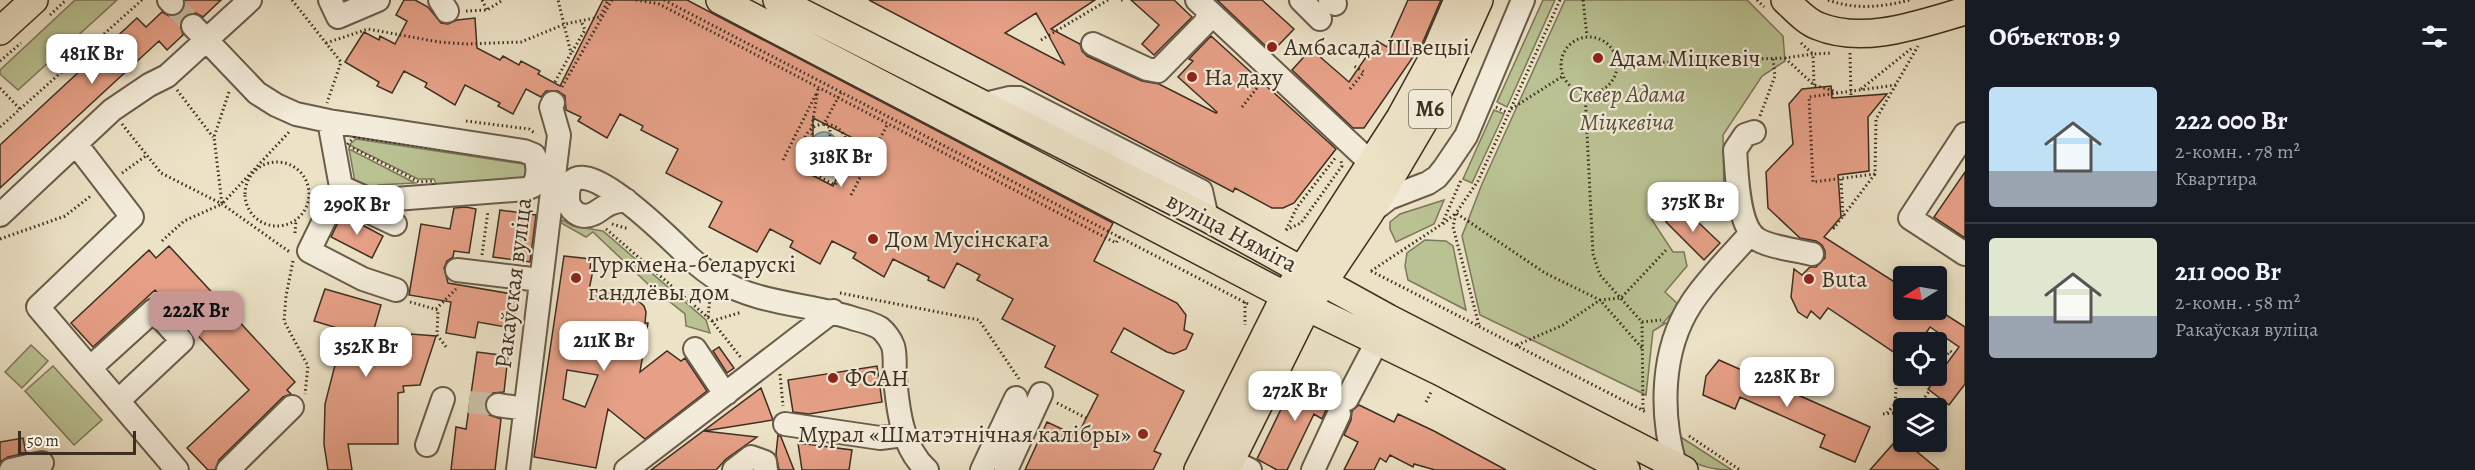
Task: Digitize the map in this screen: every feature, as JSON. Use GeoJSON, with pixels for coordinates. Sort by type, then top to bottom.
{"type":"FeatureCollection","features":[{"type":"Feature","properties":{"kind":"main road"},"geometry":{"type":"LineString","coordinates":[[0,31],[34,0]]}},
{"type":"Feature","properties":{"kind":"main road","name":"вуліца Няміга"},"geometry":{"type":"LineString","coordinates":[[720,0],[1296,301],[1378,340],[1626,470]]}},
{"type":"Feature","properties":{"kind":"main road","name":"вуліца Няміга"},"geometry":{"type":"LineString","coordinates":[[777,0],[1207,218],[1388,318],[1679,467]]}},
{"type":"Feature","properties":{"kind":"main road","name":"М6"},"geometry":{"type":"LineString","coordinates":[[1198,470],[1312,275],[1371,163],[1400,118],[1433,58],[1458,0]]}},
{"type":"Feature","properties":{"kind":"main road","name":"М6"},"geometry":{"type":"LineString","coordinates":[[1312,275],[1370,213],[1427,116],[1479,0]]}},
{"type":"Feature","properties":{"kind":"main road"},"geometry":{"type":"LineString","coordinates":[[1785,0],[1817,26],[1854,33],[1892,30],[1965,11]]}},
{"type":"Feature","properties":{"kind":"main road","name":"М6"},"geometry":{"type":"LineString","coordinates":[[1235,467],[1296,301]]}},
{"type":"Feature","properties":{"kind":"street"},"geometry":{"type":"LineString","coordinates":[[0,215],[112,110],[149,85],[167,76],[200,33],[250,0]]}},
{"type":"Feature","properties":{"kind":"street"},"geometry":{"type":"LineString","coordinates":[[330,0],[338,17],[378,0]]}},
{"type":"Feature","properties":{"kind":"street"},"geometry":{"type":"LineString","coordinates":[[1301,0],[1329,8]]}},
{"type":"Feature","properties":{"kind":"street"},"geometry":{"type":"LineString","coordinates":[[1370,213],[1389,198],[1428,183],[1437,177],[1445,166],[1466,136],[1523,0]]}},
{"type":"Feature","properties":{"kind":"street"},"geometry":{"type":"LineString","coordinates":[[1204,6],[1371,163]]}},
{"type":"Feature","properties":{"kind":"street"},"geometry":{"type":"LineString","coordinates":[[1093,44],[1147,69],[1158,71],[1205,22],[1204,6]]}},
{"type":"Feature","properties":{"kind":"street"},"geometry":{"type":"LineString","coordinates":[[200,33],[257,93],[297,114],[524,151],[534,155],[539,165],[533,186],[382,200],[339,192]]}},
{"type":"Feature","properties":{"kind":"street","name":"Ракаўская вуліца"},"geometry":{"type":"LineString","coordinates":[[518,470],[558,145],[559,135],[551,107],[556,91]]}},
{"type":"Feature","properties":{"kind":"street"},"geometry":{"type":"LineString","coordinates":[[985,104],[1032,95],[1201,191],[1207,218]]}},
{"type":"Feature","properties":{"kind":"street"},"geometry":{"type":"LineString","coordinates":[[329,121],[339,192],[309,251],[363,279],[396,290]]}},
{"type":"Feature","properties":{"kind":"street"},"geometry":{"type":"LineString","coordinates":[[1754,132],[1745,135],[1735,150],[1742,210],[1750,233],[1758,240],[1812,254]]}},
{"type":"Feature","properties":{"kind":"street"},"geometry":{"type":"LineString","coordinates":[[1965,134],[1910,218],[1965,254]]}},
{"type":"Feature","properties":{"kind":"street"},"geometry":{"type":"LineString","coordinates":[[76,144],[132,217],[38,307],[177,470]]}},
{"type":"Feature","properties":{"kind":"street"},"geometry":{"type":"LineString","coordinates":[[339,192],[394,224]]}},
{"type":"Feature","properties":{"kind":"street"},"geometry":{"type":"LineString","coordinates":[[626,200],[640,210],[692,260],[720,281],[755,295],[836,302],[885,333],[893,347],[895,378],[904,435],[915,460],[927,470]]}},
{"type":"Feature","properties":{"kind":"street"},"geometry":{"type":"LineString","coordinates":[[1679,467],[1668,441],[1667,423],[1666,377],[1674,336],[1691,303],[1750,233]]}},
{"type":"Feature","properties":{"kind":"street"},"geometry":{"type":"LineString","coordinates":[[468,272],[540,280]]}},
{"type":"Feature","properties":{"kind":"street"},"geometry":{"type":"LineString","coordinates":[[626,470],[755,372],[836,302]]}},
{"type":"Feature","properties":{"kind":"street"},"geometry":{"type":"LineString","coordinates":[[90,368],[154,310],[182,341],[118,401]]}},
{"type":"Feature","properties":{"kind":"street"},"geometry":{"type":"LineString","coordinates":[[1313,470],[1378,340]]}},
{"type":"Feature","properties":{"kind":"street"},"geometry":{"type":"LineString","coordinates":[[695,349],[727,393]]}},
{"type":"Feature","properties":{"kind":"street"},"geometry":{"type":"LineString","coordinates":[[1006,470],[1041,394]]}},
{"type":"Feature","properties":{"kind":"street"},"geometry":{"type":"LineString","coordinates":[[982,470],[1016,398]]}},
{"type":"Feature","properties":{"kind":"street"},"geometry":{"type":"LineString","coordinates":[[427,445],[443,399]]}},
{"type":"Feature","properties":{"kind":"street"},"geometry":{"type":"LineString","coordinates":[[228,470],[299,401]]}},
{"type":"Feature","properties":{"kind":"street"},"geometry":{"type":"LineString","coordinates":[[498,405],[525,409]]}},
{"type":"Feature","properties":{"kind":"street"},"geometry":{"type":"LineString","coordinates":[[785,424],[880,438],[904,435]]}},
{"type":"Feature","properties":{"kind":"street"},"geometry":{"type":"LineString","coordinates":[[734,470],[751,457],[765,462],[766,470]]}},
{"type":"Feature","properties":{"kind":"street"},"geometry":{"type":"LineString","coordinates":[[11,470],[42,463]]}},
{"type":"Feature","properties":{"kind":"path"},"geometry":{"type":"LineString","coordinates":[[0,127],[142,0]]}},
{"type":"Feature","properties":{"kind":"path"},"geometry":{"type":"LineString","coordinates":[[482,0],[487,10]]}},
{"type":"Feature","properties":{"kind":"path"},"geometry":{"type":"LineString","coordinates":[[444,6],[487,10],[504,0]]}},
{"type":"Feature","properties":{"kind":"path"},"geometry":{"type":"LineString","coordinates":[[558,0],[571,53]]}},
{"type":"Feature","properties":{"kind":"path"},"geometry":{"type":"LineString","coordinates":[[326,43],[368,30],[439,42],[466,44],[521,42],[565,24],[600,16],[610,0]]}},
{"type":"Feature","properties":{"kind":"path"},"geometry":{"type":"LineString","coordinates":[[556,91],[610,0]]}},
{"type":"Feature","properties":{"kind":"path"},"geometry":{"type":"LineString","coordinates":[[636,0],[661,1],[1246,303],[1246,323]]}},
{"type":"Feature","properties":{"kind":"path"},"geometry":{"type":"LineString","coordinates":[[1041,40],[1108,0]]}},
{"type":"Feature","properties":{"kind":"path"},"geometry":{"type":"LineString","coordinates":[[1442,224],[1456,213],[1478,181],[1560,0]]}},
{"type":"Feature","properties":{"kind":"path"},"geometry":{"type":"LineString","coordinates":[[1583,0],[1587,36]]}},
{"type":"Feature","properties":{"kind":"path"},"geometry":{"type":"LineString","coordinates":[[1828,0],[1845,6],[1887,6],[1910,0]]}},
{"type":"Feature","properties":{"kind":"path"},"geometry":{"type":"LineString","coordinates":[[661,1],[818,89],[1116,243],[1119,237]]}},
{"type":"Feature","properties":{"kind":"path"},"geometry":{"type":"LineString","coordinates":[[556,91],[571,53],[585,30],[581,20]]}},
{"type":"Feature","properties":{"kind":"path"},"geometry":{"type":"LineString","coordinates":[[1587,36],[1604,41],[1611,47],[1618,64],[1613,80],[1608,86],[1593,93],[1585,93],[1568,84],[1563,76],[1562,58],[1565,50],[1578,39],[1587,36]]}},
{"type":"Feature","properties":{"kind":"path"},"geometry":{"type":"LineString","coordinates":[[1833,227],[1844,218],[1875,174],[1876,119],[1921,42],[1859,90]]}},
{"type":"Feature","properties":{"kind":"path"},"geometry":{"type":"LineString","coordinates":[[1850,52],[1851,97]]}},
{"type":"Feature","properties":{"kind":"path"},"geometry":{"type":"LineString","coordinates":[[1618,64],[1785,58],[1813,54],[1814,85]]}},
{"type":"Feature","properties":{"kind":"path"},"geometry":{"type":"LineString","coordinates":[[1754,132],[1774,76],[1773,58]]}},
{"type":"Feature","properties":{"kind":"path"},"geometry":{"type":"LineString","coordinates":[[1785,58],[1814,85],[1838,93]]}},
{"type":"Feature","properties":{"kind":"path"},"geometry":{"type":"LineString","coordinates":[[1350,88],[1364,72],[1354,66]]}},
{"type":"Feature","properties":{"kind":"path"},"geometry":{"type":"LineString","coordinates":[[1242,107],[1270,69]]}},
{"type":"Feature","properties":{"kind":"path"},"geometry":{"type":"LineString","coordinates":[[167,76],[214,137]]}},
{"type":"Feature","properties":{"kind":"path"},"geometry":{"type":"LineString","coordinates":[[1509,111],[1563,76]]}},
{"type":"Feature","properties":{"kind":"path"},"geometry":{"type":"LineString","coordinates":[[1875,174],[1814,182],[1809,97],[1896,85]]}},
{"type":"Feature","properties":{"kind":"path"},"geometry":{"type":"LineString","coordinates":[[0,88],[20,109]]}},
{"type":"Feature","properties":{"kind":"path"},"geometry":{"type":"LineString","coordinates":[[818,89],[811,134],[815,141],[825,142],[830,138],[831,132],[824,124]]}},
{"type":"Feature","properties":{"kind":"path"},"geometry":{"type":"LineString","coordinates":[[783,160],[818,89]]}},
{"type":"Feature","properties":{"kind":"path"},"geometry":{"type":"LineString","coordinates":[[824,124],[841,92]]}},
{"type":"Feature","properties":{"kind":"path"},"geometry":{"type":"LineString","coordinates":[[1585,93],[1593,254],[1600,275],[1642,322],[1643,411]]}},
{"type":"Feature","properties":{"kind":"path"},"geometry":{"type":"LineString","coordinates":[[1492,104],[1509,111]]}},
{"type":"Feature","properties":{"kind":"path"},"geometry":{"type":"LineString","coordinates":[[112,110],[161,173],[222,204],[184,221],[162,241]]}},
{"type":"Feature","properties":{"kind":"path"},"geometry":{"type":"LineString","coordinates":[[458,120],[529,129],[558,145]]}},
{"type":"Feature","properties":{"kind":"path"},"geometry":{"type":"LineString","coordinates":[[808,162],[830,167],[840,162],[845,154],[847,143],[843,134],[834,126],[824,124],[812,129],[806,136],[804,146],[810,172],[835,185],[836,183]]}},
{"type":"Feature","properties":{"kind":"path"},"geometry":{"type":"LineString","coordinates":[[850,195],[887,125]]}},
{"type":"Feature","properties":{"kind":"path"},"geometry":{"type":"LineString","coordinates":[[354,137],[531,161],[534,168],[532,179],[491,189],[434,190],[432,180],[419,182],[346,145],[354,137]]}},
{"type":"Feature","properties":{"kind":"path"},"geometry":{"type":"LineString","coordinates":[[0,239],[65,216],[147,155]]}},
{"type":"Feature","properties":{"kind":"path"},"geometry":{"type":"LineString","coordinates":[[1333,159],[1297,207],[1286,230],[1301,223],[1342,166]]}},
{"type":"Feature","properties":{"kind":"path"},"geometry":{"type":"LineString","coordinates":[[296,220],[284,225],[272,225],[260,221],[251,212],[246,200],[246,188],[250,176],[259,167],[271,162],[283,162],[295,166],[304,175],[309,187],[309,199],[304,211],[296,220],[294,255],[284,321],[308,366],[299,401]]}},
{"type":"Feature","properties":{"kind":"path"},"geometry":{"type":"LineString","coordinates":[[804,171],[808,162]]}},
{"type":"Feature","properties":{"kind":"path"},"geometry":{"type":"LineString","coordinates":[[1841,179],[1844,218]]}},
{"type":"Feature","properties":{"kind":"path"},"geometry":{"type":"LineString","coordinates":[[468,272],[491,189]]}},
{"type":"Feature","properties":{"kind":"path"},"geometry":{"type":"LineString","coordinates":[[1456,213],[1545,273],[1600,300],[1642,348]]}},
{"type":"Feature","properties":{"kind":"path"},"geometry":{"type":"LineString","coordinates":[[1456,213],[1453,227],[1479,325]]}},
{"type":"Feature","properties":{"kind":"path"},"geometry":{"type":"LineString","coordinates":[[599,223],[712,321],[749,369],[755,372]]}},
{"type":"Feature","properties":{"kind":"path"},"geometry":{"type":"LineString","coordinates":[[1517,345],[1563,325],[1600,300],[1621,298],[1668,248]]}},
{"type":"Feature","properties":{"kind":"path"},"geometry":{"type":"LineString","coordinates":[[1371,271],[1667,423],[1740,470]]}},
{"type":"Feature","properties":{"kind":"path"},"geometry":{"type":"LineString","coordinates":[[836,302],[979,320],[1023,385],[1086,418]]}},
{"type":"Feature","properties":{"kind":"path"},"geometry":{"type":"LineString","coordinates":[[712,321],[741,312],[750,313]]}},
{"type":"Feature","properties":{"kind":"path"},"geometry":{"type":"LineString","coordinates":[[437,335],[447,348]]}},
{"type":"Feature","properties":{"kind":"path"},"geometry":{"type":"LineString","coordinates":[[1947,355],[1950,351],[1954,354]]}},
{"type":"Feature","properties":{"kind":"path"},"geometry":{"type":"LineString","coordinates":[[780,374],[785,424]]}},
{"type":"Feature","properties":{"kind":"path"},"geometry":{"type":"LineString","coordinates":[[1893,413],[1885,414],[1895,404],[1896,388]]}},
{"type":"Feature","properties":{"kind":"path"},"geometry":{"type":"LineString","coordinates":[[1924,398],[1930,390]]}},
{"type":"Feature","properties":{"kind":"green space"},"geometry":{"type":"Polygon","coordinates":[[[75,0],[117,0],[18,90],[0,74],[0,70],[75,0]]]}},
{"type":"Feature","properties":{"kind":"green space"},"geometry":{"type":"Polygon","coordinates":[[[1543,0],[1555,0],[1507,107],[1497,102],[1543,0]]]}},
{"type":"Feature","properties":{"kind":"green space","name":"Сквер Адама Міцкевіча"},"geometry":{"type":"Polygon","coordinates":[[[1565,0],[1747,0],[1783,36],[1785,61],[1762,76],[1723,135],[1724,198],[1674,198],[1652,220],[1673,252],[1684,252],[1687,266],[1665,292],[1679,305],[1663,323],[1666,323],[1653,331],[1646,395],[1480,315],[1462,236],[1482,184],[1565,0]]]}},
{"type":"Feature","properties":{"kind":"green space"},"geometry":{"type":"Polygon","coordinates":[[[1494,110],[1504,114],[1472,183],[1463,179],[1494,110]]]}},
{"type":"Feature","properties":{"kind":"green space"},"geometry":{"type":"Polygon","coordinates":[[[356,139],[530,165],[530,178],[437,186],[434,179],[418,179],[353,147],[350,144],[356,139]]]}},
{"type":"Feature","properties":{"kind":"green space"},"geometry":{"type":"Polygon","coordinates":[[[349,149],[415,183],[378,185],[376,191],[355,182],[349,149]]]}},
{"type":"Feature","properties":{"kind":"green space"},"geometry":{"type":"Polygon","coordinates":[[[1444,200],[1434,224],[1396,242],[1390,229],[1390,222],[1400,214],[1444,200]]]}},
{"type":"Feature","properties":{"kind":"green space"},"geometry":{"type":"Polygon","coordinates":[[[562,220],[573,226],[603,231],[706,320],[710,333],[686,326],[685,314],[651,287],[593,232],[586,237],[561,223],[562,220]]]}},
{"type":"Feature","properties":{"kind":"green space"},"geometry":{"type":"Polygon","coordinates":[[[1425,240],[1446,241],[1453,246],[1466,310],[1408,280],[1405,266],[1407,253],[1425,240]]]}},
{"type":"Feature","properties":{"kind":"green space"},"geometry":{"type":"Polygon","coordinates":[[[31,345],[48,361],[22,388],[5,372],[31,345]]]}},
{"type":"Feature","properties":{"kind":"green space"},"geometry":{"type":"Polygon","coordinates":[[[53,366],[102,420],[74,445],[25,391],[53,366]]]}},
{"type":"Feature","properties":{"kind":"green space"},"geometry":{"type":"Polygon","coordinates":[[[1676,434],[1732,470],[1704,467],[1689,459],[1683,452],[1676,434]]]}},
{"type":"Feature","properties":{"kind":"water"},"geometry":{"type":"Polygon","coordinates":[[[824,132],[833,136],[837,145],[833,154],[824,158],[815,154],[811,145],[815,136],[824,132]]]}},
{"type":"Feature","properties":{"kind":"building"},"geometry":{"type":"Polygon","coordinates":[[[185,0],[221,0],[203,17],[196,13],[184,16],[180,23],[183,35],[167,50],[159,41],[0,188],[0,145],[137,18],[146,27],[162,12],[169,16],[181,13],[185,7],[185,0]]]}},
{"type":"Feature","properties":{"kind":"building"},"geometry":{"type":"Polygon","coordinates":[[[404,0],[415,0],[428,7],[441,23],[448,24],[457,20],[475,18],[477,48],[500,60],[503,56],[519,65],[521,61],[540,71],[538,74],[560,86],[603,0],[687,0],[1113,223],[1094,261],[1177,303],[1186,315],[1184,330],[1193,334],[1186,349],[1174,354],[1124,328],[1111,352],[1184,391],[1154,451],[1161,454],[1153,470],[1025,470],[1047,422],[1077,436],[1098,395],[1045,367],[1055,346],[1002,319],[1013,299],[977,280],[980,275],[957,263],[944,288],[928,280],[929,277],[893,259],[884,277],[853,258],[856,253],[832,241],[820,264],[790,247],[793,241],[770,229],[757,252],[709,227],[722,202],[666,173],[678,149],[641,130],[643,126],[620,114],[607,138],[578,121],[581,117],[566,110],[565,96],[558,91],[546,91],[541,97],[526,89],[513,114],[498,106],[500,103],[465,85],[455,105],[425,87],[427,83],[404,71],[392,93],[377,86],[379,82],[345,62],[364,32],[379,40],[380,36],[395,44],[407,21],[396,15],[404,0]],[[813,118],[813,150],[798,168],[833,186],[855,139],[813,118]]]}},
{"type":"Feature","properties":{"kind":"building"},"geometry":{"type":"Polygon","coordinates":[[[869,0],[1095,0],[1051,29],[1080,44],[1087,56],[1142,81],[1159,84],[1216,113],[1178,77],[1193,61],[1189,59],[1211,36],[1336,149],[1294,203],[1283,208],[1272,208],[1235,188],[1233,192],[869,0]],[[1036,13],[1005,33],[1064,64],[1036,13]]]}},
{"type":"Feature","properties":{"kind":"building"},"geometry":{"type":"Polygon","coordinates":[[[1131,0],[1174,0],[1192,17],[1154,55],[1142,44],[1159,25],[1131,0]]]}},
{"type":"Feature","properties":{"kind":"building"},"geometry":{"type":"Polygon","coordinates":[[[1217,0],[1262,0],[1294,29],[1272,52],[1217,0]]]}},
{"type":"Feature","properties":{"kind":"building"},"geometry":{"type":"Polygon","coordinates":[[[1408,0],[1441,0],[1422,44],[1364,128],[1353,128],[1292,70],[1311,49],[1349,82],[1377,41],[1387,47],[1408,0]]]}},
{"type":"Feature","properties":{"kind":"building"},"geometry":{"type":"Polygon","coordinates":[[[1831,86],[1832,98],[1887,94],[1868,117],[1869,171],[1838,175],[1841,217],[1824,237],[1893,281],[1893,320],[1947,320],[1947,315],[1965,327],[1965,384],[1949,405],[1947,398],[1940,398],[1928,389],[1930,386],[1947,386],[1947,363],[1959,347],[1947,339],[1947,332],[1937,332],[1930,327],[1927,332],[1893,332],[1893,352],[1828,308],[1820,319],[1811,311],[1807,318],[1798,312],[1791,297],[1794,269],[1802,275],[1810,267],[1816,267],[1825,258],[1822,245],[1816,241],[1800,238],[1768,208],[1766,172],[1793,144],[1789,104],[1802,89],[1831,86]]]}},
{"type":"Feature","properties":{"kind":"building"},"geometry":{"type":"Polygon","coordinates":[[[1965,172],[1965,238],[1934,217],[1965,172]]]}},
{"type":"Feature","properties":{"kind":"building"},"geometry":{"type":"Polygon","coordinates":[[[1681,206],[1720,243],[1704,260],[1666,222],[1681,206]]]}},
{"type":"Feature","properties":{"kind":"building"},"geometry":{"type":"Polygon","coordinates":[[[454,208],[476,209],[469,253],[454,251],[453,257],[447,261],[444,268],[448,283],[518,295],[512,328],[478,322],[475,338],[446,333],[451,302],[409,295],[421,224],[450,229],[454,208]]]}},
{"type":"Feature","properties":{"kind":"building"},"geometry":{"type":"Polygon","coordinates":[[[500,210],[536,215],[530,262],[493,257],[500,210]]]}},
{"type":"Feature","properties":{"kind":"building"},"geometry":{"type":"Polygon","coordinates":[[[342,214],[383,236],[372,258],[331,237],[342,214]]]}},
{"type":"Feature","properties":{"kind":"building"},"geometry":{"type":"Polygon","coordinates":[[[169,246],[295,382],[287,390],[291,394],[283,397],[219,460],[215,470],[208,470],[187,448],[249,390],[155,290],[93,347],[71,323],[149,250],[156,258],[169,246]]]}},
{"type":"Feature","properties":{"kind":"building"},"geometry":{"type":"Polygon","coordinates":[[[564,256],[591,259],[590,270],[593,270],[589,290],[634,297],[644,306],[645,323],[648,323],[640,372],[667,351],[681,361],[685,358],[707,391],[645,439],[608,409],[596,468],[534,457],[564,256]],[[567,370],[563,399],[585,407],[598,375],[567,370]]]}},
{"type":"Feature","properties":{"kind":"building"},"geometry":{"type":"Polygon","coordinates":[[[325,289],[381,305],[369,346],[410,341],[411,334],[436,336],[420,385],[403,386],[404,392],[398,393],[398,444],[348,444],[352,470],[328,470],[324,444],[325,404],[344,330],[314,321],[325,289]]]}},
{"type":"Feature","properties":{"kind":"building"},"geometry":{"type":"Polygon","coordinates":[[[719,347],[734,368],[727,373],[713,351],[719,347]]]}},
{"type":"Feature","properties":{"kind":"building"},"geometry":{"type":"Polygon","coordinates":[[[477,352],[508,356],[504,392],[493,393],[487,397],[485,404],[489,415],[501,419],[495,470],[451,470],[456,427],[466,429],[477,352]]]}},
{"type":"Feature","properties":{"kind":"building"},"geometry":{"type":"Polygon","coordinates":[[[1719,360],[1870,427],[1855,462],[1820,447],[1825,435],[1740,397],[1735,409],[1703,395],[1706,376],[1719,360]]]}},
{"type":"Feature","properties":{"kind":"building"},"geometry":{"type":"Polygon","coordinates":[[[877,366],[882,402],[809,414],[793,412],[788,380],[877,366]]]}},
{"type":"Feature","properties":{"kind":"building"},"geometry":{"type":"Polygon","coordinates":[[[1304,376],[1335,393],[1334,402],[1327,408],[1322,419],[1314,414],[1287,470],[1277,470],[1257,459],[1296,378],[1304,376]]]}},
{"type":"Feature","properties":{"kind":"building"},"geometry":{"type":"Polygon","coordinates":[[[761,388],[773,420],[704,431],[757,437],[726,459],[716,470],[651,470],[761,388]]]}},
{"type":"Feature","properties":{"kind":"building"},"geometry":{"type":"Polygon","coordinates":[[[1359,405],[1394,422],[1398,414],[1506,470],[1435,470],[1414,464],[1413,467],[1390,455],[1386,462],[1380,458],[1374,470],[1344,470],[1358,442],[1344,435],[1351,420],[1352,411],[1359,405]]]}},
{"type":"Feature","properties":{"kind":"building"},"geometry":{"type":"Polygon","coordinates":[[[778,435],[781,437],[794,470],[779,470],[776,454],[778,435]]]}},
{"type":"Feature","properties":{"kind":"building"},"geometry":{"type":"Polygon","coordinates":[[[23,438],[26,453],[8,457],[0,462],[0,442],[23,438]]]}},
{"type":"Feature","properties":{"kind":"building"},"geometry":{"type":"Polygon","coordinates":[[[798,443],[852,450],[849,470],[802,470],[798,443]]]}},
{"type":"Feature","properties":{"kind":"building"},"geometry":{"type":"Polygon","coordinates":[[[1893,444],[1893,452],[1917,452],[1939,470],[1870,470],[1893,444]]]}},
{"type":"Feature","properties":{"kind":"tunnel"},"geometry":{"type":"LineString","coordinates":[[172,3],[193,26]]}},
{"type":"Feature","properties":{"kind":"tunnel"},"geometry":{"type":"LineString","coordinates":[[469,402],[498,405]]}},
{"type":"Feature","properties":{"kind":"place","name":"Амбасада Швецыі"},"geometry":{"type":"Point","coordinates":[1272,47]}},
{"type":"Feature","properties":{"kind":"place","name":"Адам Міцкевіч"},"geometry":{"type":"Point","coordinates":[1598,58]}},
{"type":"Feature","properties":{"kind":"place","name":"На даху"},"geometry":{"type":"Point","coordinates":[1192,77]}},
{"type":"Feature","properties":{"kind":"place","name":"Дом Мусінскага"},"geometry":{"type":"Point","coordinates":[873,239]}},
{"type":"Feature","properties":{"kind":"place","name":"Туркмена-беларускі гандлёвы дом"},"geometry":{"type":"Point","coordinates":[576,278]}},
{"type":"Feature","properties":{"kind":"place","name":"Buta"},"geometry":{"type":"Point","coordinates":[1809,279]}},
{"type":"Feature","properties":{"kind":"place","name":"ФСАН"},"geometry":{"type":"Point","coordinates":[833,378]}},
{"type":"Feature","properties":{"kind":"place","name":"Мурал «Шматэтнічная калібры»"},"geometry":{"type":"Point","coordinates":[1143,434]}}]}
